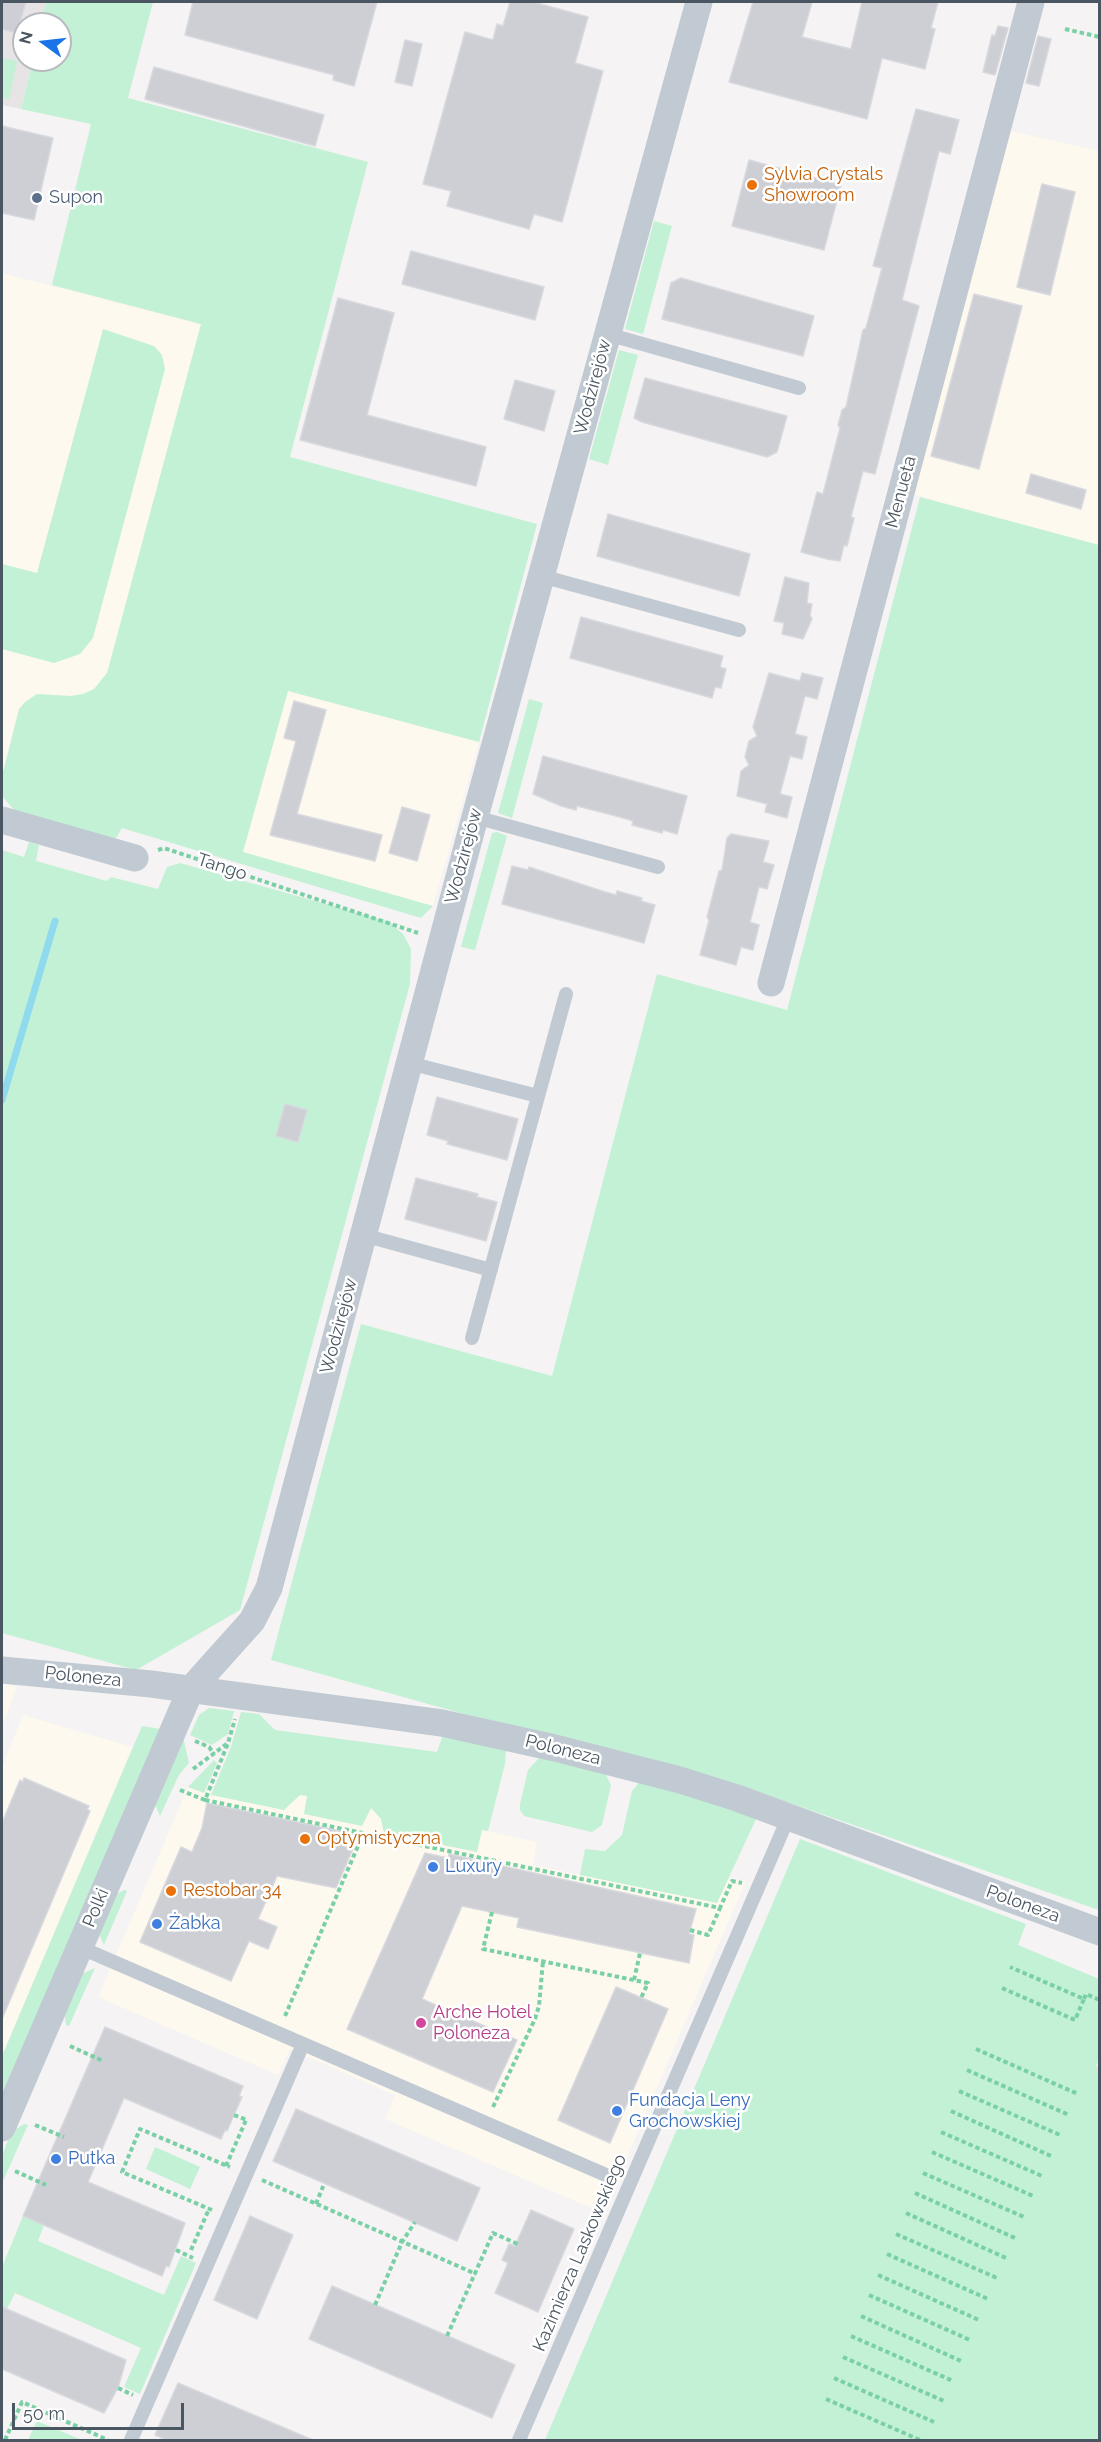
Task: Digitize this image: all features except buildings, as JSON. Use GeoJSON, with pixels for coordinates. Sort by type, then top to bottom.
{"type":"FeatureCollection","features":[{"type":"Feature","properties":{"kind":"street","name":"Wodzirejów"},"geometry":{"type":"LineString","coordinates":[[191,1689],[252,1621],[269,1588],[475,817],[699,2]]}},
{"type":"Feature","properties":{"kind":"street","name":"Menueta"},"geometry":{"type":"LineString","coordinates":[[771,983],[1031,2]]}},
{"type":"Feature","properties":{"kind":"street"},"geometry":{"type":"LineString","coordinates":[[2,820],[135,858]]}},
{"type":"Feature","properties":{"kind":"street","name":"Poloneza"},"geometry":{"type":"LineString","coordinates":[[2,1670],[191,1689],[462,1727],[680,1780],[789,1816],[865,1848],[1100,1932]]}},
{"type":"Feature","properties":{"kind":"street","name":"Polki"},"geometry":{"type":"LineString","coordinates":[[2,2128],[191,1689]]}},
{"type":"Feature","properties":{"kind":"lane"},"geometry":{"type":"LineString","coordinates":[[607,334],[799,388]]}},
{"type":"Feature","properties":{"kind":"lane"},"geometry":{"type":"LineString","coordinates":[[541,576],[739,630]]}},
{"type":"Feature","properties":{"kind":"lane"},"geometry":{"type":"LineString","coordinates":[[475,817],[658,867]]}},
{"type":"Feature","properties":{"kind":"lane"},"geometry":{"type":"LineString","coordinates":[[472,1338],[566,994]]}},
{"type":"Feature","properties":{"kind":"lane"},"geometry":{"type":"LineString","coordinates":[[409,1063],[538,1096]]}},
{"type":"Feature","properties":{"kind":"lane"},"geometry":{"type":"LineString","coordinates":[[363,1235],[491,1270]]}},
{"type":"Feature","properties":{"kind":"lane","name":"Kazimierza Laskowskiego"},"geometry":{"type":"LineString","coordinates":[[519,2440],[789,1816]]}},
{"type":"Feature","properties":{"kind":"lane"},"geometry":{"type":"LineString","coordinates":[[79,1947],[606,2175]]}},
{"type":"Feature","properties":{"kind":"lane"},"geometry":{"type":"LineString","coordinates":[[131,2440],[303,2044]]}},
{"type":"Feature","properties":{"kind":"path"},"geometry":{"type":"LineString","coordinates":[[1065,29],[1100,37]]}},
{"type":"Feature","properties":{"kind":"path","name":"Tango"},"geometry":{"type":"LineString","coordinates":[[135,858],[164,848],[442,940]]}},
{"type":"Feature","properties":{"kind":"path"},"geometry":{"type":"LineString","coordinates":[[205,1800],[228,1743],[236,1716]]}},
{"type":"Feature","properties":{"kind":"path"},"geometry":{"type":"LineString","coordinates":[[187,1738],[209,1747],[214,1754]]}},
{"type":"Feature","properties":{"kind":"path"},"geometry":{"type":"LineString","coordinates":[[193,1769],[228,1743]]}},
{"type":"Feature","properties":{"kind":"path"},"geometry":{"type":"LineString","coordinates":[[180,1790],[205,1800],[720,1908]]}},
{"type":"Feature","properties":{"kind":"path"},"geometry":{"type":"LineString","coordinates":[[284,2020],[364,1832]]}},
{"type":"Feature","properties":{"kind":"path"},"geometry":{"type":"LineString","coordinates":[[690,1930],[708,1935],[732,1881],[757,1886]]}},
{"type":"Feature","properties":{"kind":"path"},"geometry":{"type":"LineString","coordinates":[[492,1912],[483,1949],[648,1983],[641,1998]]}},
{"type":"Feature","properties":{"kind":"path"},"geometry":{"type":"LineString","coordinates":[[634,1980],[640,1953]]}},
{"type":"Feature","properties":{"kind":"path"},"geometry":{"type":"LineString","coordinates":[[491,2110],[535,2019],[539,2006],[543,1961]]}},
{"type":"Feature","properties":{"kind":"path"},"geometry":{"type":"LineString","coordinates":[[1010,1967],[1084,1999]]}},
{"type":"Feature","properties":{"kind":"path"},"geometry":{"type":"LineString","coordinates":[[1002,1988],[1075,2020],[1086,1994],[1100,2001]]}},
{"type":"Feature","properties":{"kind":"path"},"geometry":{"type":"LineString","coordinates":[[70,2046],[103,2061]]}},
{"type":"Feature","properties":{"kind":"path"},"geometry":{"type":"LineString","coordinates":[[976,2049],[1078,2094]]}},
{"type":"Feature","properties":{"kind":"path"},"geometry":{"type":"LineString","coordinates":[[967,2070],[1069,2115]]}},
{"type":"Feature","properties":{"kind":"path"},"geometry":{"type":"LineString","coordinates":[[959,2091],[1060,2135]]}},
{"type":"Feature","properties":{"kind":"path"},"geometry":{"type":"LineString","coordinates":[[951,2111],[1051,2156]]}},
{"type":"Feature","properties":{"kind":"path"},"geometry":{"type":"LineString","coordinates":[[226,2166],[246,2120]]}},
{"type":"Feature","properties":{"kind":"path"},"geometry":{"type":"LineString","coordinates":[[35,2125],[64,2138]]}},
{"type":"Feature","properties":{"kind":"path"},"geometry":{"type":"LineString","coordinates":[[228,2217],[122,2172],[140,2129],[476,2274]]}},
{"type":"Feature","properties":{"kind":"path"},"geometry":{"type":"LineString","coordinates":[[941,2132],[1042,2176]]}},
{"type":"Feature","properties":{"kind":"path"},"geometry":{"type":"LineString","coordinates":[[932,2152],[1033,2196]]}},
{"type":"Feature","properties":{"kind":"path"},"geometry":{"type":"LineString","coordinates":[[15,2171],[46,2185]]}},
{"type":"Feature","properties":{"kind":"path"},"geometry":{"type":"LineString","coordinates":[[923,2172],[1024,2217]]}},
{"type":"Feature","properties":{"kind":"path"},"geometry":{"type":"LineString","coordinates":[[316,2204],[324,2184]]}},
{"type":"Feature","properties":{"kind":"path"},"geometry":{"type":"LineString","coordinates":[[915,2193],[1015,2238]]}},
{"type":"Feature","properties":{"kind":"path"},"geometry":{"type":"LineString","coordinates":[[189,2256],[209,2209]]}},
{"type":"Feature","properties":{"kind":"path"},"geometry":{"type":"LineString","coordinates":[[906,2213],[1006,2258]]}},
{"type":"Feature","properties":{"kind":"path"},"geometry":{"type":"LineString","coordinates":[[375,2305],[402,2242],[415,2222]]}},
{"type":"Feature","properties":{"kind":"path"},"geometry":{"type":"LineString","coordinates":[[447,2336],[493,2234],[520,2245]]}},
{"type":"Feature","properties":{"kind":"path"},"geometry":{"type":"LineString","coordinates":[[896,2234],[997,2278]]}},
{"type":"Feature","properties":{"kind":"path"},"geometry":{"type":"LineString","coordinates":[[887,2254],[988,2299]]}},
{"type":"Feature","properties":{"kind":"path"},"geometry":{"type":"LineString","coordinates":[[878,2275],[979,2320]]}},
{"type":"Feature","properties":{"kind":"path"},"geometry":{"type":"LineString","coordinates":[[869,2295],[970,2340]]}},
{"type":"Feature","properties":{"kind":"path"},"geometry":{"type":"LineString","coordinates":[[861,2316],[961,2361]]}},
{"type":"Feature","properties":{"kind":"path"},"geometry":{"type":"LineString","coordinates":[[851,2336],[952,2381]]}},
{"type":"Feature","properties":{"kind":"path"},"geometry":{"type":"LineString","coordinates":[[843,2357],[944,2401]]}},
{"type":"Feature","properties":{"kind":"path"},"geometry":{"type":"LineString","coordinates":[[834,2378],[934,2422]]}},
{"type":"Feature","properties":{"kind":"path"},"geometry":{"type":"LineString","coordinates":[[826,2399],[920,2440]]}},
{"type":"Feature","properties":{"kind":"path"},"geometry":{"type":"LineString","coordinates":[[5,2440],[22,2402],[108,2440]]}},
{"type":"Feature","properties":{"kind":"shaded area"},"geometry":{"type":"Polygon","coordinates":[[[2,2],[46,2],[44,12],[12,12],[12,72],[30,72],[21,109],[2,105],[2,2]]]}},
{"type":"Feature","properties":{"kind":"shaded area"},"geometry":{"type":"Polygon","coordinates":[[[1006,130],[1099,151],[1099,545],[911,494],[1006,130]]]}},
{"type":"Feature","properties":{"kind":"shaded area"},"geometry":{"type":"Polygon","coordinates":[[[2,273],[318,355],[203,774],[2,785],[2,273]]]}},
{"type":"Feature","properties":{"kind":"shaded area"},"geometry":{"type":"Polygon","coordinates":[[[288,691],[479,742],[433,906],[243,852],[288,691]]]}},
{"type":"Feature","properties":{"kind":"shaded area"},"geometry":{"type":"Polygon","coordinates":[[[2,1683],[17,1687],[2,1726],[2,1683]]]}},
{"type":"Feature","properties":{"kind":"shaded area"},"geometry":{"type":"Polygon","coordinates":[[[23,1715],[132,1747],[2,2056],[2,1767],[23,1715]]]}},
{"type":"Feature","properties":{"kind":"shaded area","name":"Arche Hotel Poloneza"},"geometry":{"type":"Polygon","coordinates":[[[188,1787],[211,1795],[284,1810],[300,1795],[308,1796],[304,1814],[370,1807],[376,1810],[381,1819],[384,1833],[476,1852],[482,1830],[537,1842],[533,1865],[717,1903],[729,1877],[746,1881],[603,2213],[385,2119],[395,2095],[290,2049],[278,2075],[98,1997],[188,1787]]]}},
{"type":"Feature","properties":{"kind":"green space"},"geometry":{"type":"Polygon","coordinates":[[[46,2],[153,2],[128,98],[368,162],[290,457],[537,524],[479,742],[288,691],[243,852],[433,906],[421,918],[122,828],[115,840],[15,811],[2,796],[2,776],[19,709],[37,694],[71,696],[83,694],[94,689],[107,673],[201,324],[52,285],[91,124],[21,109],[30,72],[72,72],[72,12],[44,12],[46,2]]]}},
{"type":"Feature","properties":{"kind":"green space"},"geometry":{"type":"Polygon","coordinates":[[[2,58],[12,60],[12,72],[15,72],[9,99],[2,97],[2,58]]]}},
{"type":"Feature","properties":{"kind":"green space"},"geometry":{"type":"Polygon","coordinates":[[[654,221],[672,226],[643,334],[625,329],[654,221]]]}},
{"type":"Feature","properties":{"kind":"green space"},"geometry":{"type":"Polygon","coordinates":[[[103,329],[154,346],[162,355],[165,369],[93,638],[80,654],[54,663],[2,649],[2,564],[37,573],[103,329]]]}},
{"type":"Feature","properties":{"kind":"green space"},"geometry":{"type":"Polygon","coordinates":[[[619,350],[638,355],[608,465],[589,459],[619,350]]]}},
{"type":"Feature","properties":{"kind":"green space"},"geometry":{"type":"Polygon","coordinates":[[[920,497],[1099,545],[1099,1910],[764,1794],[580,1741],[464,1714],[271,1660],[361,1324],[552,1376],[657,974],[787,1010],[920,497]]]}},
{"type":"Feature","properties":{"kind":"green space"},"geometry":{"type":"Polygon","coordinates":[[[529,699],[543,703],[512,818],[498,813],[529,699]]]}},
{"type":"Feature","properties":{"kind":"green space"},"geometry":{"type":"Polygon","coordinates":[[[497,832],[507,836],[475,950],[461,947],[492,833],[497,832]]]}},
{"type":"Feature","properties":{"kind":"green space"},"geometry":{"type":"Polygon","coordinates":[[[29,842],[39,845],[36,861],[107,881],[111,877],[158,889],[167,867],[180,863],[390,922],[403,934],[411,949],[410,984],[240,1610],[136,1670],[2,1633],[2,850],[24,857],[29,842]]]}},
{"type":"Feature","properties":{"kind":"green space"},"geometry":{"type":"Polygon","coordinates":[[[209,1708],[234,1711],[228,1734],[212,1745],[190,1735],[199,1715],[209,1708]]]}},
{"type":"Feature","properties":{"kind":"green space"},"geometry":{"type":"Polygon","coordinates":[[[241,1712],[259,1714],[275,1730],[437,1752],[443,1735],[506,1749],[505,1764],[488,1831],[482,1830],[477,1852],[384,1833],[381,1819],[371,1808],[362,1826],[304,1814],[307,1796],[300,1795],[284,1810],[211,1795],[231,1747],[241,1712]]]}},
{"type":"Feature","properties":{"kind":"green space"},"geometry":{"type":"Polygon","coordinates":[[[142,1726],[160,1729],[2,2101],[2,2056],[142,1726]]]}},
{"type":"Feature","properties":{"kind":"green space"},"geometry":{"type":"Polygon","coordinates":[[[180,1739],[184,1741],[189,1763],[179,1775],[160,1816],[153,1800],[180,1739]]]}},
{"type":"Feature","properties":{"kind":"green space"},"geometry":{"type":"Polygon","coordinates":[[[540,1757],[604,1771],[611,1785],[602,1825],[592,1832],[524,1816],[520,1810],[520,1804],[528,1770],[540,1757]]]}},
{"type":"Feature","properties":{"kind":"green space"},"geometry":{"type":"Polygon","coordinates":[[[214,1760],[217,1763],[204,1793],[188,1787],[214,1760]]]}},
{"type":"Feature","properties":{"kind":"green space"},"geometry":{"type":"Polygon","coordinates":[[[642,1779],[757,1817],[717,1903],[580,1875],[585,1849],[605,1851],[622,1835],[632,1791],[642,1779]]]}},
{"type":"Feature","properties":{"kind":"green space"},"geometry":{"type":"Polygon","coordinates":[[[800,1839],[1026,1924],[1018,1945],[1099,1979],[1100,2058],[1096,2066],[1100,2068],[1099,2440],[545,2440],[800,1839]]]}},
{"type":"Feature","properties":{"kind":"green space"},"geometry":{"type":"Polygon","coordinates":[[[124,1890],[127,1891],[104,1945],[99,1934],[114,1896],[124,1890]]]}},
{"type":"Feature","properties":{"kind":"green space"},"geometry":{"type":"Polygon","coordinates":[[[95,1968],[69,2026],[66,2025],[64,2010],[81,1974],[95,1968]]]}},
{"type":"Feature","properties":{"kind":"green space"},"geometry":{"type":"Polygon","coordinates":[[[24,2124],[28,2125],[3,2181],[2,2156],[11,2132],[24,2124]]]}},
{"type":"Feature","properties":{"kind":"green space"},"geometry":{"type":"Polygon","coordinates":[[[155,2147],[200,2167],[190,2189],[146,2169],[155,2147]]]}},
{"type":"Feature","properties":{"kind":"green space"},"geometry":{"type":"Polygon","coordinates":[[[23,2216],[44,2225],[38,2241],[164,2295],[181,2256],[196,2263],[140,2394],[124,2387],[141,2348],[15,2293],[7,2309],[2,2307],[2,2267],[23,2216]]]}},
{"type":"Feature","properties":{"kind":"green space"},"geometry":{"type":"Polygon","coordinates":[[[37,2421],[82,2440],[28,2440],[37,2421]]]}},
{"type":"Feature","properties":{"kind":"waterway"},"geometry":{"type":"LineString","coordinates":[[2,1100],[55,921]]}},
{"type":"Feature","properties":{"kind":"place","name":"Sylvia Crystals Showroom"},"geometry":{"type":"Point","coordinates":[752,185]}},
{"type":"Feature","properties":{"kind":"place","name":"Supon"},"geometry":{"type":"Point","coordinates":[37,198]}},
{"type":"Feature","properties":{"kind":"place","name":"Optymistyczna"},"geometry":{"type":"Point","coordinates":[305,1839]}},
{"type":"Feature","properties":{"kind":"place","name":"Luxury"},"geometry":{"type":"Point","coordinates":[433,1867]}},
{"type":"Feature","properties":{"kind":"place","name":"Restobar 34"},"geometry":{"type":"Point","coordinates":[171,1891]}},
{"type":"Feature","properties":{"kind":"place","name":"Żabka"},"geometry":{"type":"Point","coordinates":[157,1924]}},
{"type":"Feature","properties":{"kind":"place","name":"Arche Hotel Poloneza"},"geometry":{"type":"Point","coordinates":[421,2023]}},
{"type":"Feature","properties":{"kind":"place","name":"Fundacja Leny Grochowskiej"},"geometry":{"type":"Point","coordinates":[617,2111]}},
{"type":"Feature","properties":{"kind":"place","name":"Putka"},"geometry":{"type":"Point","coordinates":[56,2159]}}]}
